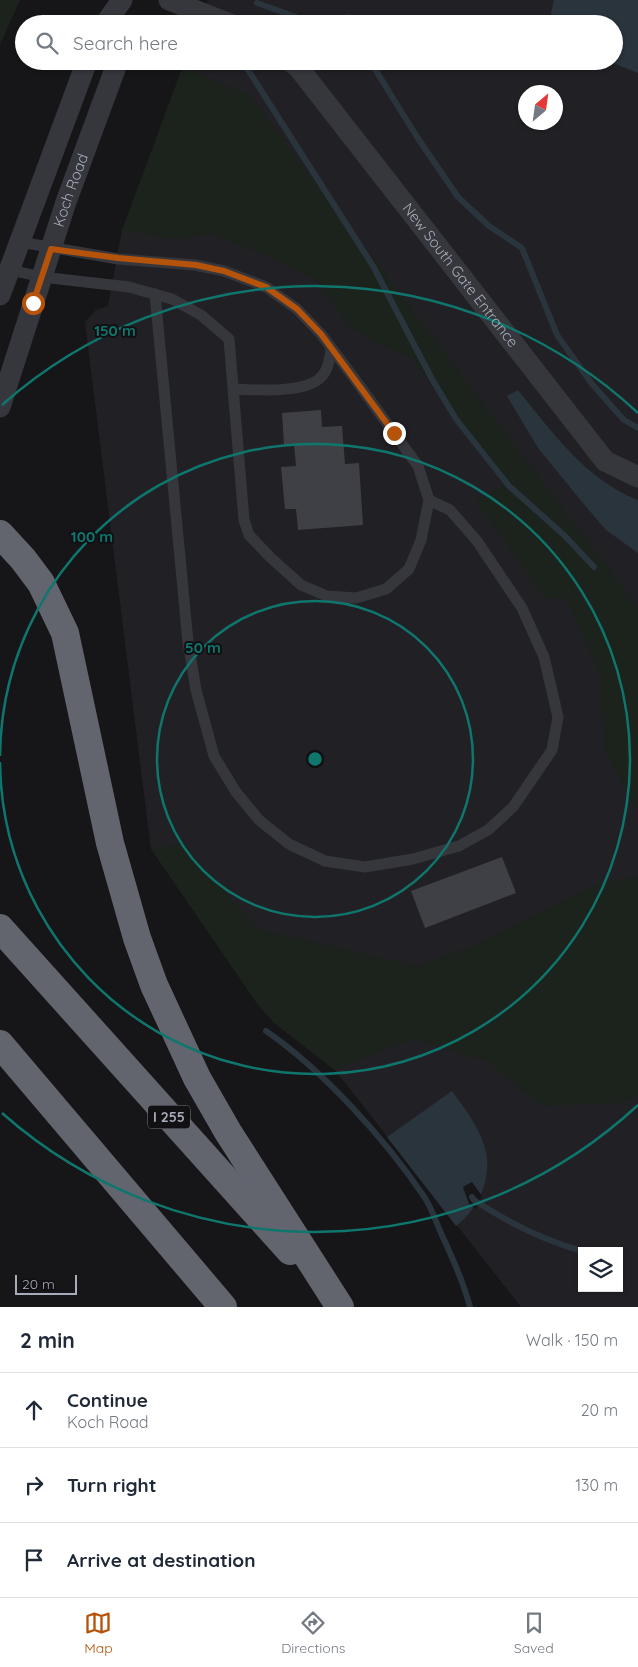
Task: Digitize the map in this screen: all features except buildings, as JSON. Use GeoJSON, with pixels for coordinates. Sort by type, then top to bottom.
{"type":"FeatureCollection","features":[{"type":"Feature","properties":{"kind":"highway"},"geometry":{"type":"LineString","coordinates":[[0,534],[23,559],[41,583],[65,633],[110,843],[137,938],[154,985],[197,1078],[228,1132],[339,1307]]}},
{"type":"Feature","properties":{"kind":"highway","name":"I 255"},"geometry":{"type":"LineString","coordinates":[[0,928],[339,1307]]}},
{"type":"Feature","properties":{"kind":"highway"},"geometry":{"type":"LineString","coordinates":[[0,1044],[223,1307]]}},
{"type":"Feature","properties":{"kind":"street"},"geometry":{"type":"LineString","coordinates":[[112,15],[122,0]]}},
{"type":"Feature","properties":{"kind":"street"},"geometry":{"type":"LineString","coordinates":[[127,15],[129,0]]}},
{"type":"Feature","properties":{"kind":"street"},"geometry":{"type":"LineString","coordinates":[[169,0],[207,15]]}},
{"type":"Feature","properties":{"kind":"street","name":"Koch Road"},"geometry":{"type":"LineString","coordinates":[[0,295],[84,70]]}},
{"type":"Feature","properties":{"kind":"street","name":"Koch Road"},"geometry":{"type":"LineString","coordinates":[[0,407],[51,249],[115,70]]}},
{"type":"Feature","properties":{"kind":"street","name":"New South Gate Entrance"},"geometry":{"type":"LineString","coordinates":[[300,70],[605,461],[638,477]]}},
{"type":"Feature","properties":{"kind":"lane"},"geometry":{"type":"LineString","coordinates":[[10,270],[42,277],[129,287],[172,299],[200,315],[229,339],[244,520],[249,535],[270,558],[301,585],[327,596],[356,598],[386,589],[408,569],[422,540],[428,500],[418,466],[321,334],[297,309],[266,287],[224,271],[196,265],[118,258],[51,249],[20,242]]}},
{"type":"Feature","properties":{"kind":"lane"},"geometry":{"type":"LineString","coordinates":[[154,294],[188,642],[196,690],[214,756],[236,792],[259,820],[289,844],[325,861],[365,867],[414,860],[459,846],[488,830],[513,807],[552,750],[558,717],[544,657],[522,608],[477,541],[450,510],[428,500]]}},
{"type":"Feature","properties":{"kind":"lane"},"geometry":{"type":"LineString","coordinates":[[234,389],[279,389],[310,385],[322,376],[330,360],[331,350]]}},
{"type":"Feature","properties":{"kind":"shaded area"},"geometry":{"type":"Polygon","coordinates":[[[0,0],[20,0],[0,45],[0,0]]]}},
{"type":"Feature","properties":{"kind":"shaded area"},"geometry":{"type":"Polygon","coordinates":[[[208,0],[638,0],[638,1307],[521,1307],[335,1070],[274,1023],[256,1002],[151,849],[85,322],[96,310],[108,306],[122,230],[182,70],[623,70],[623,15],[202,15],[208,0]]]}},
{"type":"Feature","properties":{"kind":"shaded area"},"geometry":{"type":"Polygon","coordinates":[[[554,0],[638,0],[638,73],[623,67],[623,15],[551,15],[554,0]]]}},
{"type":"Feature","properties":{"kind":"shaded area"},"geometry":{"type":"Polygon","coordinates":[[[182,70],[192,70],[250,96],[638,607],[638,813],[604,750],[600,673],[565,597],[545,599],[476,501],[504,484],[411,357],[379,345],[349,326],[316,280],[258,252],[212,234],[172,239],[122,230],[182,70]]]}},
{"type":"Feature","properties":{"kind":"shaded area"},"geometry":{"type":"Polygon","coordinates":[[[518,390],[557,438],[586,467],[619,491],[638,500],[638,553],[606,530],[538,448],[507,396],[518,390]]]}},
{"type":"Feature","properties":{"kind":"shaded area"},"geometry":{"type":"Polygon","coordinates":[[[180,844],[259,929],[418,966],[475,945],[594,885],[638,876],[638,1096],[623,1103],[542,1106],[486,1061],[413,1039],[335,1070],[274,1023],[256,1002],[151,849],[180,844]]]}},
{"type":"Feature","properties":{"kind":"shaded area"},"geometry":{"type":"Polygon","coordinates":[[[452,1091],[477,1128],[486,1153],[487,1167],[486,1181],[480,1196],[470,1213],[456,1226],[387,1137],[452,1091]]]}},
{"type":"Feature","properties":{"kind":"pier"},"geometry":{"type":"Polygon","coordinates":[[[472,1182],[482,1196],[476,1209],[469,1204],[463,1187],[472,1182]]]}},
{"type":"Feature","properties":{"kind":"waterway"},"geometry":{"type":"LineString","coordinates":[[257,3],[291,15]]}},
{"type":"Feature","properties":{"kind":"waterway"},"geometry":{"type":"LineString","coordinates":[[248,70],[373,266],[432,379],[456,419],[509,486],[565,536],[594,567]]}},
{"type":"Feature","properties":{"kind":"waterway"},"geometry":{"type":"LineString","coordinates":[[376,70],[417,137],[458,197],[489,226],[522,248],[557,335],[592,384],[624,420],[638,428]]}},
{"type":"Feature","properties":{"kind":"waterway"},"geometry":{"type":"LineString","coordinates":[[266,1031],[288,1047],[332,1086],[392,1153],[425,1198],[432,1211],[457,1269],[470,1307]]}},
{"type":"Feature","properties":{"kind":"waterway"},"geometry":{"type":"LineString","coordinates":[[472,1197],[487,1208],[526,1230],[578,1250]]}},
{"type":"Feature","properties":{"kind":"route"},"geometry":{"type":"LineString","coordinates":[[33,303],[51,249],[140,261],[196,265],[224,271],[266,287],[297,309],[321,334],[394,433]]}}]}
